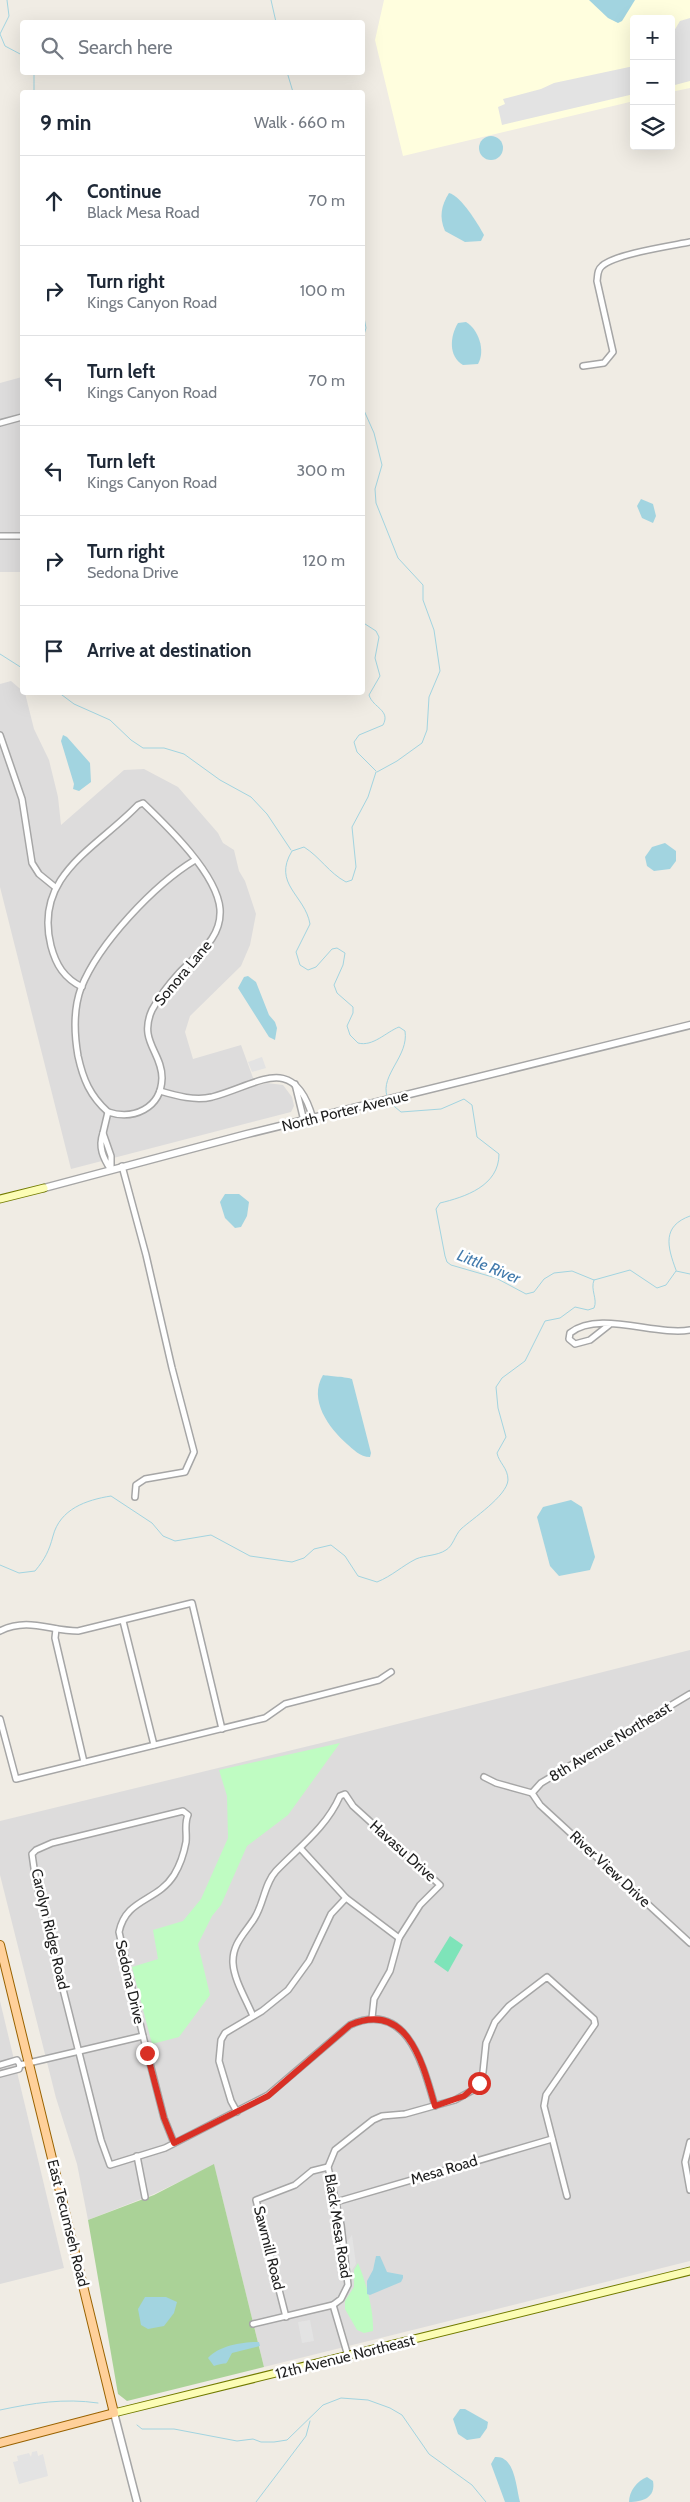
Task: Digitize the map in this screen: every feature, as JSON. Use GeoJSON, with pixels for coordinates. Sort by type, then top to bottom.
{"type":"FeatureCollection","features":[{"type":"Feature","properties":{"kind":"main road","name":"North Porter Avenue"},"geometry":{"type":"LineString","coordinates":[[0,1199],[44,1188]]}},
{"type":"Feature","properties":{"kind":"main road","name":"East Tecumseh Road"},"geometry":{"type":"LineString","coordinates":[[0,1945],[114,2413]]}},
{"type":"Feature","properties":{"kind":"main road","name":"12th Avenue Northeast"},"geometry":{"type":"LineString","coordinates":[[0,2442],[690,2271]]}},
{"type":"Feature","properties":{"kind":"street"},"geometry":{"type":"LineString","coordinates":[[583,366],[604,363],[613,352],[598,281],[598,271],[602,266],[620,258],[690,242]]}},
{"type":"Feature","properties":{"kind":"street"},"geometry":{"type":"LineString","coordinates":[[0,423],[20,418]]}},
{"type":"Feature","properties":{"kind":"street"},"geometry":{"type":"LineString","coordinates":[[0,536],[20,536]]}},
{"type":"Feature","properties":{"kind":"street"},"geometry":{"type":"LineString","coordinates":[[0,735],[22,799],[32,863],[39,874],[56,887],[48,913],[51,944],[62,972],[70,981],[82,987]]}},
{"type":"Feature","properties":{"kind":"street","name":"Sonora Lane"},"geometry":{"type":"LineString","coordinates":[[56,887],[102,837],[138,805],[143,803],[195,860],[215,890],[219,906],[219,921],[206,948],[179,973],[164,991],[148,1021],[149,1044],[160,1069],[160,1091]]}},
{"type":"Feature","properties":{"kind":"street"},"geometry":{"type":"LineString","coordinates":[[195,860],[160,888],[119,929],[82,987],[75,1013],[75,1029],[81,1067],[86,1084],[93,1097],[108,1112],[120,1116],[138,1113],[153,1103],[160,1091],[192,1098],[211,1097],[270,1078],[286,1080],[295,1084],[308,1101],[312,1118]]}},
{"type":"Feature","properties":{"kind":"street","name":"North Porter Avenue"},"geometry":{"type":"LineString","coordinates":[[44,1188],[122,1166],[304,1120],[690,1025]]}},
{"type":"Feature","properties":{"kind":"street"},"geometry":{"type":"LineString","coordinates":[[295,1084],[304,1120]]}},
{"type":"Feature","properties":{"kind":"street"},"geometry":{"type":"LineString","coordinates":[[108,1112],[103,1133],[111,1156],[111,1170]]}},
{"type":"Feature","properties":{"kind":"street"},"geometry":{"type":"LineString","coordinates":[[122,1166],[146,1255],[194,1452],[185,1472],[145,1480],[136,1485],[135,1496]]}},
{"type":"Feature","properties":{"kind":"street"},"geometry":{"type":"LineString","coordinates":[[609,1325],[586,1342],[575,1344],[569,1339],[570,1333],[581,1326],[609,1325],[663,1331],[690,1330]]}},
{"type":"Feature","properties":{"kind":"street"},"geometry":{"type":"LineString","coordinates":[[0,1631],[25,1625],[43,1625],[78,1631],[192,1603],[222,1729]]}},
{"type":"Feature","properties":{"kind":"street"},"geometry":{"type":"LineString","coordinates":[[123,1621],[154,1745]]}},
{"type":"Feature","properties":{"kind":"street"},"geometry":{"type":"LineString","coordinates":[[56,1628],[55,1638],[84,1762]]}},
{"type":"Feature","properties":{"kind":"street"},"geometry":{"type":"LineString","coordinates":[[0,1719],[16,1779],[265,1718],[285,1704],[379,1680],[391,1672]]}},
{"type":"Feature","properties":{"kind":"street","name":"8th Avenue Northeast"},"geometry":{"type":"LineString","coordinates":[[532,1793],[541,1783],[690,1694]]}},
{"type":"Feature","properties":{"kind":"street"},"geometry":{"type":"LineString","coordinates":[[484,1776],[496,1784],[532,1793]]}},
{"type":"Feature","properties":{"kind":"street","name":"River View Drive"},"geometry":{"type":"LineString","coordinates":[[532,1793],[540,1805],[690,1943]]}},
{"type":"Feature","properties":{"kind":"street","name":"Havasu Drive"},"geometry":{"type":"LineString","coordinates":[[300,1849],[323,1824],[343,1794],[348,1796],[357,1810],[439,1882],[440,1887],[420,1905],[399,1938],[390,1971],[374,1999],[372,2018]]}},
{"type":"Feature","properties":{"kind":"street","name":"Carolyn Ridge Road"},"geometry":{"type":"LineString","coordinates":[[137,2156],[110,2165],[34,1875],[33,1852],[52,1843],[183,1810],[188,1815]]}},
{"type":"Feature","properties":{"kind":"street","name":"Sedona Drive"},"geometry":{"type":"LineString","coordinates":[[174,2143],[164,2118],[119,1932],[121,1923],[131,1907],[154,1894],[174,1875],[184,1852],[188,1815]]}},
{"type":"Feature","properties":{"kind":"street"},"geometry":{"type":"LineString","coordinates":[[253,2016],[234,1969],[234,1950],[239,1939],[255,1918],[271,1878],[300,1849],[346,1898],[399,1938]]}},
{"type":"Feature","properties":{"kind":"street"},"geometry":{"type":"LineString","coordinates":[[237,2112],[231,2101],[218,2061],[218,2050],[225,2033],[278,2000],[299,1977],[310,1961],[331,1914],[346,1898]]}},
{"type":"Feature","properties":{"kind":"street","name":"Black Mesa Road"},"geometry":{"type":"LineString","coordinates":[[333,2305],[341,2299],[348,2285],[336,2202],[328,2167],[335,2150],[373,2120],[435,2106],[464,2096],[479,2083],[483,2072],[486,2043],[495,2022],[544,1977],[549,1977],[568,1998],[594,2019],[595,2024],[546,2095],[544,2106],[552,2139]]}},
{"type":"Feature","properties":{"kind":"street"},"geometry":{"type":"LineString","coordinates":[[145,2197],[137,2156],[174,2143],[237,2112],[283,2084],[350,2025],[372,2018],[387,2022],[400,2029],[410,2039],[424,2069],[435,2106]]}},
{"type":"Feature","properties":{"kind":"street"},"geometry":{"type":"LineString","coordinates":[[0,2074],[19,2069],[20,2065],[143,2036]]}},
{"type":"Feature","properties":{"kind":"street"},"geometry":{"type":"LineString","coordinates":[[0,2065],[17,2060],[20,2065]]}},
{"type":"Feature","properties":{"kind":"street"},"geometry":{"type":"LineString","coordinates":[[552,2139],[567,2196]]}},
{"type":"Feature","properties":{"kind":"street","name":"Mesa Road"},"geometry":{"type":"LineString","coordinates":[[336,2202],[552,2139]]}},
{"type":"Feature","properties":{"kind":"street"},"geometry":{"type":"LineString","coordinates":[[690,2142],[685,2162],[690,2190]]}},
{"type":"Feature","properties":{"kind":"street","name":"Sawmill Road"},"geometry":{"type":"LineString","coordinates":[[286,2316],[256,2200],[295,2185],[312,2171],[328,2167]]}},
{"type":"Feature","properties":{"kind":"street"},"geometry":{"type":"LineString","coordinates":[[253,2324],[333,2305],[348,2356]]}},
{"type":"Feature","properties":{"kind":"street","name":"East Tecumseh Road"},"geometry":{"type":"LineString","coordinates":[[114,2413],[137,2502]]}},
{"type":"Feature","properties":{"kind":"shaded area"},"geometry":{"type":"Polygon","coordinates":[[[384,0],[690,0],[690,88],[675,91],[675,15],[630,15],[630,102],[403,156],[375,40],[384,0]]]}},
{"type":"Feature","properties":{"kind":"shaded area"},"geometry":{"type":"Polygon","coordinates":[[[690,18],[690,81],[675,85],[675,29],[680,21],[690,18]]]}},
{"type":"Feature","properties":{"kind":"shaded area"},"geometry":{"type":"Polygon","coordinates":[[[630,67],[630,95],[502,125],[498,107],[505,104],[503,99],[541,89],[554,83],[630,67]]]}},
{"type":"Feature","properties":{"kind":"shaded area"},"geometry":{"type":"Polygon","coordinates":[[[20,378],[20,572],[0,572],[0,383],[20,378]]]}},
{"type":"Feature","properties":{"kind":"shaded area"},"geometry":{"type":"Polygon","coordinates":[[[11,681],[20,689],[20,695],[26,695],[34,729],[49,760],[58,797],[61,825],[124,770],[144,769],[178,787],[218,833],[223,843],[234,850],[239,871],[245,881],[256,914],[250,945],[241,966],[190,1016],[185,1032],[193,1059],[241,1045],[256,1086],[267,1083],[283,1085],[292,1097],[294,1106],[291,1112],[71,1169],[0,887],[0,684],[11,681]]]}},
{"type":"Feature","properties":{"kind":"shaded area"},"geometry":{"type":"Polygon","coordinates":[[[262,1057],[266,1068],[252,1072],[248,1062],[262,1057]]]}},
{"type":"Feature","properties":{"kind":"shaded area"},"geometry":{"type":"Polygon","coordinates":[[[690,1650],[690,2261],[264,2367],[214,2165],[154,2194],[88,2220],[77,2164],[56,2098],[0,1875],[0,1821],[342,1738],[690,1650]]]}},
{"type":"Feature","properties":{"kind":"shaded area"},"geometry":{"type":"Polygon","coordinates":[[[0,2001],[64,2268],[0,2284],[0,2001]]]}},
{"type":"Feature","properties":{"kind":"shaded area"},"geometry":{"type":"Polygon","coordinates":[[[352,2235],[356,2264],[350,2273],[346,2243],[352,2235]]]}},
{"type":"Feature","properties":{"kind":"shaded area"},"geometry":{"type":"Polygon","coordinates":[[[310,2320],[314,2341],[302,2343],[298,2322],[310,2320]]]}},
{"type":"Feature","properties":{"kind":"shaded area"},"geometry":{"type":"Polygon","coordinates":[[[37,2451],[38,2456],[43,2454],[48,2476],[19,2484],[13,2462],[18,2461],[17,2456],[29,2453],[31,2457],[32,2452],[37,2451]]]}},
{"type":"Feature","properties":{"kind":"green space"},"geometry":{"type":"Polygon","coordinates":[[[340,1743],[288,1815],[247,1846],[221,1905],[212,1916],[198,1944],[210,1995],[179,2037],[152,2044],[132,1967],[158,1959],[153,1930],[183,1921],[201,1899],[228,1838],[227,1796],[219,1770],[340,1743]]]}},
{"type":"Feature","properties":{"kind":"green space"},"geometry":{"type":"Polygon","coordinates":[[[450,1936],[463,1945],[448,1972],[434,1962],[450,1936]]]}},
{"type":"Feature","properties":{"kind":"green space"},"geometry":{"type":"Polygon","coordinates":[[[214,2164],[264,2367],[127,2401],[118,2394],[88,2220],[154,2195],[214,2164]]]}},
{"type":"Feature","properties":{"kind":"green space"},"geometry":{"type":"Polygon","coordinates":[[[358,2263],[369,2297],[373,2323],[373,2331],[364,2333],[357,2330],[345,2309],[345,2301],[354,2287],[354,2270],[358,2263]]]}},
{"type":"Feature","properties":{"kind":"water"},"geometry":{"type":"Polygon","coordinates":[[[589,0],[635,0],[622,21],[618,23],[608,18],[589,0]]]}},
{"type":"Feature","properties":{"kind":"water"},"geometry":{"type":"Polygon","coordinates":[[[491,136],[499,140],[503,148],[499,156],[491,160],[483,156],[479,148],[483,140],[491,136]]]}},
{"type":"Feature","properties":{"kind":"water"},"geometry":{"type":"Polygon","coordinates":[[[449,193],[459,199],[473,218],[484,235],[481,241],[465,242],[445,231],[442,212],[444,202],[449,193]]]}},
{"type":"Feature","properties":{"kind":"water"},"geometry":{"type":"Polygon","coordinates":[[[466,322],[474,330],[481,346],[478,364],[463,365],[458,361],[453,351],[452,340],[455,328],[458,323],[466,322]]]}},
{"type":"Feature","properties":{"kind":"water"},"geometry":{"type":"Polygon","coordinates":[[[641,499],[653,504],[656,516],[653,523],[642,518],[637,506],[641,499]]]}},
{"type":"Feature","properties":{"kind":"water"},"geometry":{"type":"Polygon","coordinates":[[[63,735],[90,763],[91,782],[79,791],[73,789],[74,784],[61,741],[63,735]]]}},
{"type":"Feature","properties":{"kind":"water"},"geometry":{"type":"Polygon","coordinates":[[[665,843],[676,851],[676,861],[670,869],[654,871],[647,866],[645,857],[652,847],[665,843]]]}},
{"type":"Feature","properties":{"kind":"water"},"geometry":{"type":"Polygon","coordinates":[[[248,976],[256,982],[269,1015],[275,1022],[277,1028],[275,1040],[269,1037],[238,988],[244,977],[248,976]]]}},
{"type":"Feature","properties":{"kind":"water"},"geometry":{"type":"Polygon","coordinates":[[[225,1194],[239,1194],[249,1202],[247,1216],[241,1227],[235,1228],[225,1218],[220,1202],[225,1194]]]}},
{"type":"Feature","properties":{"kind":"water"},"geometry":{"type":"Polygon","coordinates":[[[323,1375],[352,1379],[371,1453],[370,1457],[363,1456],[354,1450],[328,1422],[319,1404],[319,1384],[323,1375]]]}},
{"type":"Feature","properties":{"kind":"water"},"geometry":{"type":"Polygon","coordinates":[[[571,1500],[582,1507],[595,1557],[590,1570],[559,1576],[550,1566],[537,1517],[543,1507],[571,1500]]]}},
{"type":"Feature","properties":{"kind":"water"},"geometry":{"type":"Polygon","coordinates":[[[376,2256],[380,2256],[387,2272],[403,2275],[403,2278],[401,2282],[370,2295],[367,2294],[367,2281],[373,2270],[376,2256]]]}},
{"type":"Feature","properties":{"kind":"water"},"geometry":{"type":"Polygon","coordinates":[[[145,2297],[166,2297],[177,2302],[174,2313],[164,2326],[148,2329],[141,2325],[138,2309],[145,2297]]]}},
{"type":"Feature","properties":{"kind":"water"},"geometry":{"type":"Polygon","coordinates":[[[259,2342],[260,2346],[232,2353],[226,2363],[214,2366],[208,2358],[225,2347],[259,2342]]]}},
{"type":"Feature","properties":{"kind":"water"},"geometry":{"type":"Polygon","coordinates":[[[460,2409],[465,2409],[488,2422],[487,2428],[480,2438],[467,2440],[458,2434],[453,2419],[460,2409]]]}},
{"type":"Feature","properties":{"kind":"water"},"geometry":{"type":"Polygon","coordinates":[[[495,2457],[507,2461],[511,2467],[520,2502],[505,2502],[491,2464],[495,2457]]]}},
{"type":"Feature","properties":{"kind":"water"},"geometry":{"type":"Polygon","coordinates":[[[647,2477],[653,2481],[650,2495],[643,2500],[629,2502],[630,2494],[634,2487],[647,2477]]]}},
{"type":"Feature","properties":{"kind":"waterway","name":"Little River"},"geometry":{"type":"LineString","coordinates":[[7,0],[9,16],[0,34],[5,46],[20,54]]}},
{"type":"Feature","properties":{"kind":"waterway"},"geometry":{"type":"LineString","coordinates":[[271,0],[276,20]]}},
{"type":"Feature","properties":{"kind":"waterway","name":"Little River"},"geometry":{"type":"LineString","coordinates":[[34,75],[34,90]]}},
{"type":"Feature","properties":{"kind":"waterway"},"geometry":{"type":"LineString","coordinates":[[288,75],[292,90]]}},
{"type":"Feature","properties":{"kind":"waterway"},"geometry":{"type":"LineString","coordinates":[[365,323],[365,331]]}},
{"type":"Feature","properties":{"kind":"waterway"},"geometry":{"type":"LineString","coordinates":[[365,413],[374,433],[382,465],[375,489],[376,503],[398,558],[423,585],[423,600],[434,630],[440,671],[429,697],[427,730],[422,743],[397,761],[377,772]]}},
{"type":"Feature","properties":{"kind":"waterway","name":"Little River"},"geometry":{"type":"LineString","coordinates":[[365,624],[376,631],[379,637],[375,658],[380,676],[369,695],[383,712],[385,720],[383,725],[359,735],[354,742],[357,752],[376,771]]}},
{"type":"Feature","properties":{"kind":"waterway"},"geometry":{"type":"LineString","coordinates":[[0,654],[20,667]]}},
{"type":"Feature","properties":{"kind":"waterway"},"geometry":{"type":"LineString","coordinates":[[62,695],[74,704],[110,720],[131,740],[143,748],[164,748],[184,754],[220,780],[251,797],[267,814],[291,850]]}},
{"type":"Feature","properties":{"kind":"waterway","name":"Little River"},"geometry":{"type":"LineString","coordinates":[[376,772],[368,797],[352,827],[356,867],[352,880],[346,882],[340,878],[304,847],[292,851],[287,862],[286,872],[288,881],[307,914],[310,924],[296,952],[300,965],[308,970],[316,967],[332,949],[337,948],[345,953],[343,965],[334,985],[337,993],[353,1007],[353,1013],[347,1026],[350,1035],[358,1043],[364,1044],[374,1041],[399,1027],[405,1031],[403,1049],[387,1080],[387,1096]]}},
{"type":"Feature","properties":{"kind":"waterway","name":"Little River"},"geometry":{"type":"LineString","coordinates":[[389,1102],[401,1112],[441,1109],[464,1099],[472,1105],[477,1137],[499,1154],[497,1165],[487,1182],[470,1193],[440,1203],[436,1209],[445,1256],[447,1262],[451,1265],[496,1278],[526,1294],[534,1292],[544,1279],[554,1273],[572,1271],[594,1280],[630,1270],[657,1288],[666,1285],[676,1271]]}},
{"type":"Feature","properties":{"kind":"waterway"},"geometry":{"type":"LineString","coordinates":[[676,1270],[670,1253],[669,1238],[675,1225],[690,1216]]}},
{"type":"Feature","properties":{"kind":"waterway","name":"Little River"},"geometry":{"type":"LineString","coordinates":[[676,1271],[690,1274]]}},
{"type":"Feature","properties":{"kind":"waterway"},"geometry":{"type":"LineString","coordinates":[[0,1565],[19,1573],[35,1571],[46,1555],[56,1527],[68,1513],[84,1503],[111,1496],[152,1523],[163,1536],[175,1541],[211,1535],[250,1556],[292,1562],[304,1558],[314,1549],[331,1545],[345,1556],[358,1576],[377,1582],[416,1559],[442,1552],[450,1546],[461,1529],[496,1500],[502,1493],[508,1480],[508,1476],[497,1453],[506,1437],[498,1408],[496,1387],[502,1378],[525,1361],[545,1321],[560,1318],[575,1307],[588,1310],[594,1308],[594,1280]]}},
{"type":"Feature","properties":{"kind":"waterway"},"geometry":{"type":"LineString","coordinates":[[137,2425],[142,2429],[174,2429],[237,2441],[253,2439],[261,2442],[274,2442],[287,2440],[323,2405],[341,2398],[368,2400],[390,2408],[402,2415],[429,2454],[472,2485],[486,2502]]}},
{"type":"Feature","properties":{"kind":"waterway"},"geometry":{"type":"LineString","coordinates":[[0,2410],[49,2402],[98,2403]]}},
{"type":"Feature","properties":{"kind":"waterway"},"geometry":{"type":"LineString","coordinates":[[256,2502],[306,2436],[310,2421]]}},
{"type":"Feature","properties":{"kind":"route"},"geometry":{"type":"LineString","coordinates":[[147,2053],[164,2118],[174,2143],[268,2096],[350,2025],[361,2020],[372,2018],[387,2022],[400,2029],[410,2039],[424,2069],[435,2106],[464,2096],[479,2083]]}}]}
